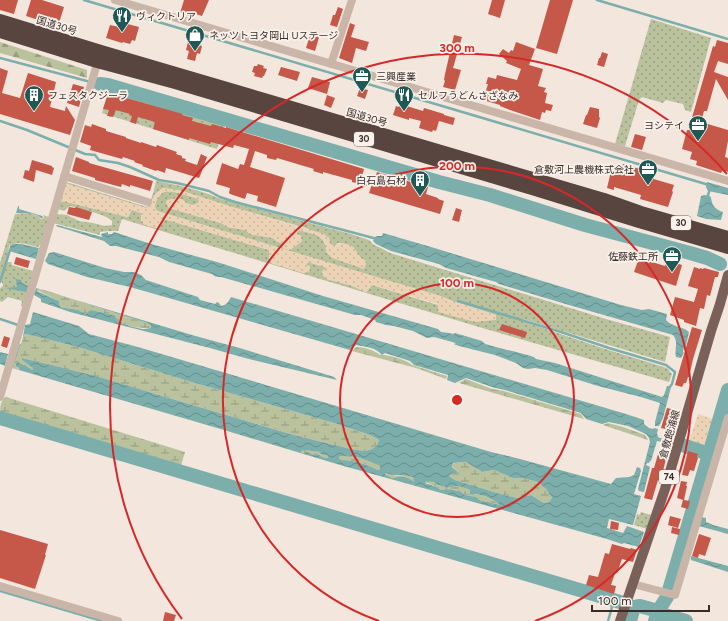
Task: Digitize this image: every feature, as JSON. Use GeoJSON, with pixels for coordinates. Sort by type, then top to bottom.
{"type":"FeatureCollection","features":[{"type":"Feature","properties":{"kind":"highway","name":"国道30号"},"geometry":{"type":"LineString","coordinates":[[0,20],[99,57],[175,83],[728,248]]}},
{"type":"Feature","properties":{"kind":"highway","name":"国道30号"},"geometry":{"type":"LineString","coordinates":[[0,32],[29,42],[99,57],[604,199],[641,212],[728,236]]}},
{"type":"Feature","properties":{"kind":"main road","name":"倉敷飽浦線"},"geometry":{"type":"LineString","coordinates":[[620,621],[665,489],[711,331],[724,305],[728,275]]}},
{"type":"Feature","properties":{"kind":"street"},"geometry":{"type":"LineString","coordinates":[[115,0],[728,181]]}},
{"type":"Feature","properties":{"kind":"street"},"geometry":{"type":"LineString","coordinates":[[331,64],[352,0]]}},
{"type":"Feature","properties":{"kind":"street"},"geometry":{"type":"LineString","coordinates":[[0,395],[99,57]]}},
{"type":"Feature","properties":{"kind":"street"},"geometry":{"type":"LineString","coordinates":[[64,176],[148,202]]}},
{"type":"Feature","properties":{"kind":"street"},"geometry":{"type":"LineString","coordinates":[[633,584],[675,595],[728,418]]}},
{"type":"Feature","properties":{"kind":"street"},"geometry":{"type":"LineString","coordinates":[[0,586],[118,621]]}},
{"type":"Feature","properties":{"kind":"green space"},"geometry":{"type":"Polygon","coordinates":[[[651,19],[711,38],[691,112],[685,110],[683,104],[666,100],[663,103],[642,97],[639,100],[625,146],[615,144],[651,19]]]}},
{"type":"Feature","properties":{"kind":"green space"},"geometry":{"type":"Polygon","coordinates":[[[0,42],[87,70],[87,78],[0,53],[0,42]]]}},
{"type":"Feature","properties":{"kind":"green space"},"geometry":{"type":"Polygon","coordinates":[[[109,91],[224,125],[217,149],[102,113],[109,91]]]}},
{"type":"Feature","properties":{"kind":"green space"},"geometry":{"type":"Polygon","coordinates":[[[156,181],[189,188],[221,199],[351,234],[369,240],[374,245],[390,253],[670,337],[665,362],[523,319],[522,321],[667,368],[672,374],[669,382],[479,327],[122,219],[118,231],[100,232],[100,235],[53,223],[56,214],[67,215],[79,221],[105,226],[112,225],[112,221],[109,218],[92,212],[70,206],[64,211],[58,209],[60,201],[128,217],[131,209],[141,213],[141,221],[156,228],[164,219],[269,250],[269,258],[271,263],[304,273],[308,262],[328,268],[323,271],[322,274],[327,279],[350,285],[366,292],[372,285],[438,305],[438,312],[496,315],[440,296],[157,211],[155,204],[161,194],[167,191],[176,192],[199,199],[199,202],[192,205],[181,199],[169,208],[221,223],[228,227],[246,230],[250,234],[273,238],[283,244],[283,248],[290,250],[299,243],[301,236],[297,234],[297,232],[299,230],[312,233],[322,239],[326,247],[363,260],[353,247],[346,244],[338,243],[335,246],[330,244],[329,238],[306,228],[182,191],[163,188],[155,194],[149,207],[146,208],[66,184],[62,194],[66,182],[147,207],[152,198],[156,181]]]}},
{"type":"Feature","properties":{"kind":"green space"},"geometry":{"type":"Polygon","coordinates":[[[29,213],[38,216],[41,219],[44,218],[43,215],[49,217],[42,242],[38,247],[20,243],[9,246],[7,262],[11,262],[12,265],[33,271],[24,307],[21,306],[22,301],[8,297],[2,302],[0,301],[0,288],[3,285],[0,278],[0,263],[15,214],[29,213]]]}},
{"type":"Feature","properties":{"kind":"green space"},"geometry":{"type":"Polygon","coordinates":[[[38,289],[147,323],[151,325],[151,328],[129,326],[118,321],[114,315],[91,310],[86,314],[75,309],[60,307],[59,301],[37,290],[38,289]]]}},
{"type":"Feature","properties":{"kind":"green space"},"geometry":{"type":"Polygon","coordinates":[[[26,334],[78,347],[188,381],[334,423],[370,435],[379,440],[377,445],[372,449],[365,451],[351,449],[294,435],[156,394],[22,358],[22,360],[34,368],[33,370],[17,363],[19,370],[13,368],[23,338],[26,334]]]}},
{"type":"Feature","properties":{"kind":"green space"},"geometry":{"type":"Polygon","coordinates":[[[356,347],[369,349],[380,355],[401,359],[412,365],[447,376],[446,379],[416,368],[352,351],[356,347]]]}},
{"type":"Feature","properties":{"kind":"green space"},"geometry":{"type":"Polygon","coordinates":[[[466,379],[492,389],[504,391],[581,414],[584,419],[459,383],[466,379]]]}},
{"type":"Feature","properties":{"kind":"green space"},"geometry":{"type":"Polygon","coordinates":[[[6,397],[185,452],[180,469],[0,415],[1,404],[6,397]]]}},
{"type":"Feature","properties":{"kind":"green space"},"geometry":{"type":"Polygon","coordinates":[[[608,423],[645,435],[648,440],[603,425],[608,423]]]}},
{"type":"Feature","properties":{"kind":"green space"},"geometry":{"type":"Polygon","coordinates":[[[301,450],[321,452],[321,454],[328,456],[328,458],[315,453],[313,455],[301,452],[301,450]]]}},
{"type":"Feature","properties":{"kind":"green space"},"geometry":{"type":"Polygon","coordinates":[[[340,456],[357,457],[380,466],[380,469],[378,470],[364,464],[341,460],[339,458],[340,456]]]}},
{"type":"Feature","properties":{"kind":"green space"},"geometry":{"type":"Polygon","coordinates":[[[466,462],[482,472],[494,470],[513,478],[522,478],[539,482],[552,498],[549,502],[544,503],[531,495],[519,498],[507,496],[455,480],[449,476],[452,473],[459,473],[452,466],[454,463],[466,462]]]}},
{"type":"Feature","properties":{"kind":"green space"},"geometry":{"type":"Polygon","coordinates":[[[385,474],[396,476],[413,477],[415,482],[389,477],[385,474]]]}},
{"type":"Feature","properties":{"kind":"green space"},"geometry":{"type":"Polygon","coordinates":[[[434,481],[438,485],[446,487],[445,490],[441,490],[425,482],[434,481]]]}},
{"type":"Feature","properties":{"kind":"green space"},"geometry":{"type":"Polygon","coordinates":[[[459,486],[470,490],[474,495],[484,496],[499,505],[481,501],[476,497],[465,495],[460,491],[451,489],[448,490],[447,488],[459,486]]]}},
{"type":"Feature","properties":{"kind":"green space"},"geometry":{"type":"Polygon","coordinates":[[[641,512],[651,515],[647,529],[634,525],[637,514],[640,515],[641,512]]]}},
{"type":"Feature","properties":{"kind":"sand"},"geometry":{"type":"Polygon","coordinates":[[[65,183],[146,208],[149,207],[155,194],[163,188],[182,191],[324,234],[329,238],[330,244],[335,246],[344,244],[353,247],[360,257],[367,261],[364,269],[332,258],[326,252],[326,246],[322,238],[314,234],[299,230],[297,234],[301,236],[302,241],[290,250],[283,248],[283,244],[273,238],[250,234],[246,230],[228,227],[221,223],[169,208],[166,203],[167,200],[181,199],[189,205],[193,205],[199,202],[198,199],[176,192],[167,191],[161,194],[155,204],[157,211],[440,296],[496,315],[496,320],[475,322],[438,312],[438,304],[372,285],[366,292],[350,285],[327,279],[322,274],[322,271],[328,268],[308,262],[306,265],[310,266],[310,271],[304,273],[271,263],[269,258],[269,250],[164,219],[156,228],[144,224],[141,213],[132,210],[128,217],[60,201],[65,183]]]}},
{"type":"Feature","properties":{"kind":"sand"},"geometry":{"type":"Polygon","coordinates":[[[698,414],[716,420],[707,451],[688,445],[698,414]]]}},
{"type":"Feature","properties":{"kind":"water"},"geometry":{"type":"Polygon","coordinates":[[[707,182],[728,188],[728,195],[708,191],[706,187],[707,182]]]}},
{"type":"Feature","properties":{"kind":"water"},"geometry":{"type":"Polygon","coordinates":[[[701,196],[710,196],[715,207],[723,212],[721,220],[706,219],[697,216],[701,196]]]}},
{"type":"Feature","properties":{"kind":"water"},"geometry":{"type":"Polygon","coordinates":[[[18,206],[19,209],[42,216],[43,218],[32,214],[16,213],[18,206]]]}},
{"type":"Feature","properties":{"kind":"water"},"geometry":{"type":"Polygon","coordinates":[[[57,225],[102,237],[101,234],[108,232],[108,234],[112,234],[114,232],[217,262],[323,296],[438,329],[441,332],[455,333],[482,341],[485,344],[555,363],[662,397],[667,386],[671,387],[663,418],[659,426],[655,426],[660,403],[547,370],[523,368],[516,363],[495,355],[454,344],[456,343],[434,337],[427,338],[413,331],[376,322],[375,320],[361,315],[355,315],[221,277],[216,277],[212,274],[169,262],[159,257],[116,246],[110,246],[104,241],[56,226],[57,225]]]}},
{"type":"Feature","properties":{"kind":"water"},"geometry":{"type":"Polygon","coordinates":[[[383,233],[621,305],[642,310],[649,309],[667,314],[666,320],[668,322],[689,332],[686,346],[684,347],[684,353],[681,358],[676,357],[676,340],[673,335],[446,268],[439,264],[391,251],[373,241],[376,236],[382,236],[383,233]]]}},
{"type":"Feature","properties":{"kind":"water"},"geometry":{"type":"Polygon","coordinates":[[[13,244],[21,244],[39,248],[36,259],[9,251],[10,246],[13,244]]]}},
{"type":"Feature","properties":{"kind":"water"},"geometry":{"type":"Polygon","coordinates":[[[54,252],[105,268],[124,272],[134,272],[141,275],[146,280],[198,297],[200,300],[215,304],[217,302],[221,306],[226,304],[231,297],[626,414],[644,420],[644,424],[649,428],[658,429],[658,437],[675,441],[673,444],[657,441],[651,461],[646,465],[650,467],[644,492],[639,491],[638,489],[650,442],[646,434],[628,426],[609,422],[602,424],[586,419],[581,413],[466,378],[455,383],[447,380],[448,375],[414,365],[410,361],[385,353],[382,355],[376,350],[370,348],[356,345],[350,350],[130,287],[87,277],[48,264],[45,261],[49,253],[54,252]]]}},
{"type":"Feature","properties":{"kind":"water"},"geometry":{"type":"Polygon","coordinates":[[[11,275],[16,279],[21,280],[22,283],[28,286],[26,292],[5,288],[17,287],[16,280],[11,275]]]}},
{"type":"Feature","properties":{"kind":"water"},"geometry":{"type":"Polygon","coordinates":[[[36,288],[41,289],[38,289],[37,291],[59,301],[60,307],[75,309],[86,314],[91,310],[114,315],[118,321],[126,325],[142,329],[151,328],[151,325],[147,323],[65,297],[243,349],[334,377],[337,380],[245,358],[70,312],[41,302],[41,299],[34,295],[36,288]]]}},
{"type":"Feature","properties":{"kind":"water"},"geometry":{"type":"Polygon","coordinates":[[[33,312],[79,326],[89,334],[138,347],[491,452],[611,484],[616,478],[634,475],[637,467],[640,468],[641,471],[634,494],[641,496],[633,525],[609,519],[607,528],[623,533],[627,526],[644,532],[639,547],[624,543],[622,544],[340,465],[12,368],[19,345],[22,343],[25,325],[30,324],[33,312]],[[26,334],[24,335],[13,368],[19,370],[16,366],[17,362],[33,370],[33,368],[22,360],[22,358],[95,376],[294,435],[351,449],[365,451],[372,449],[377,445],[379,440],[370,435],[334,423],[188,381],[78,347],[26,334]],[[304,450],[301,452],[306,452],[313,455],[315,453],[328,458],[328,456],[321,454],[320,452],[304,450]],[[340,456],[339,458],[341,460],[364,464],[378,470],[380,469],[380,466],[357,457],[340,456]],[[466,462],[453,463],[452,467],[459,473],[452,473],[449,476],[455,480],[507,496],[519,498],[531,495],[544,503],[549,502],[552,498],[546,489],[538,482],[522,478],[513,478],[494,470],[482,472],[466,462]],[[385,474],[389,477],[405,477],[414,482],[413,477],[385,474]],[[427,481],[425,483],[441,490],[445,490],[446,487],[438,485],[434,482],[427,481]],[[459,486],[447,488],[448,490],[460,491],[465,495],[476,497],[481,501],[499,505],[488,497],[470,494],[470,490],[459,486]]]}},
{"type":"Feature","properties":{"kind":"water"},"geometry":{"type":"Polygon","coordinates":[[[0,352],[8,354],[5,366],[0,364],[0,352]]]}},
{"type":"Feature","properties":{"kind":"water"},"geometry":{"type":"Polygon","coordinates":[[[701,517],[706,518],[706,522],[728,529],[728,534],[699,526],[701,517]]]}},
{"type":"Feature","properties":{"kind":"water"},"geometry":{"type":"Polygon","coordinates":[[[691,556],[728,566],[728,572],[691,560],[691,556]]]}},
{"type":"Feature","properties":{"kind":"building"},"geometry":{"type":"Polygon","coordinates":[[[0,0],[18,0],[14,14],[0,10],[0,0]]]}},
{"type":"Feature","properties":{"kind":"building"},"geometry":{"type":"Polygon","coordinates":[[[31,0],[42,0],[64,7],[58,26],[26,16],[31,0]]]}},
{"type":"Feature","properties":{"kind":"building"},"geometry":{"type":"Polygon","coordinates":[[[184,0],[209,0],[202,16],[190,12],[189,16],[180,13],[184,0]]]}},
{"type":"Feature","properties":{"kind":"building"},"geometry":{"type":"Polygon","coordinates":[[[492,0],[505,0],[500,18],[488,14],[492,0]]]}},
{"type":"Feature","properties":{"kind":"building"},"geometry":{"type":"Polygon","coordinates":[[[550,0],[573,0],[557,54],[536,48],[550,0]]]}},
{"type":"Feature","properties":{"kind":"building"},"geometry":{"type":"Polygon","coordinates":[[[338,7],[343,9],[337,27],[330,25],[333,15],[335,15],[338,7]]]}},
{"type":"Feature","properties":{"kind":"building","name":"ヴィクトリア"},"geometry":{"type":"Polygon","coordinates":[[[120,22],[139,27],[135,41],[132,40],[130,44],[106,38],[110,25],[119,27],[120,22]]]}},
{"type":"Feature","properties":{"kind":"building"},"geometry":{"type":"Polygon","coordinates":[[[350,23],[355,25],[351,37],[369,42],[366,51],[356,48],[352,63],[339,58],[350,23]]]}},
{"type":"Feature","properties":{"kind":"building"},"geometry":{"type":"Polygon","coordinates":[[[311,32],[320,34],[315,51],[306,48],[311,32]]]}},
{"type":"Feature","properties":{"kind":"building"},"geometry":{"type":"Polygon","coordinates":[[[454,35],[462,37],[453,68],[461,70],[455,90],[443,87],[454,35]]]}},
{"type":"Feature","properties":{"kind":"building"},"geometry":{"type":"Polygon","coordinates":[[[717,40],[728,43],[728,64],[718,61],[714,72],[728,77],[728,100],[716,79],[707,111],[704,111],[701,122],[728,130],[728,141],[725,157],[728,158],[728,172],[723,170],[721,173],[696,165],[697,161],[690,159],[692,152],[682,149],[687,130],[689,130],[713,46],[715,47],[717,40]]]}},
{"type":"Feature","properties":{"kind":"building","name":"ネッツトヨタ岡山 Uステージ"},"geometry":{"type":"Polygon","coordinates":[[[188,42],[202,46],[200,54],[197,53],[195,61],[187,59],[189,51],[186,50],[188,42]]]}},
{"type":"Feature","properties":{"kind":"building"},"geometry":{"type":"Polygon","coordinates":[[[516,42],[535,49],[529,65],[543,69],[538,86],[546,88],[544,92],[547,93],[545,103],[553,105],[551,111],[546,110],[545,113],[542,112],[540,120],[483,100],[488,84],[486,84],[488,77],[496,79],[497,75],[517,80],[521,69],[506,63],[507,61],[499,54],[503,49],[509,53],[511,50],[513,51],[516,42]]]}},
{"type":"Feature","properties":{"kind":"building"},"geometry":{"type":"Polygon","coordinates":[[[602,52],[608,54],[604,67],[597,65],[602,52]]]}},
{"type":"Feature","properties":{"kind":"building"},"geometry":{"type":"Polygon","coordinates":[[[258,64],[267,69],[262,78],[254,76],[255,73],[252,72],[254,66],[257,66],[258,64]]]}},
{"type":"Feature","properties":{"kind":"building"},"geometry":{"type":"Polygon","coordinates":[[[281,67],[300,72],[297,81],[278,75],[281,67]]]}},
{"type":"Feature","properties":{"kind":"building","name":"フェスタクジーラ"},"geometry":{"type":"Polygon","coordinates":[[[0,68],[8,71],[2,93],[20,98],[28,73],[56,82],[50,107],[65,111],[66,106],[75,120],[70,135],[0,114],[0,68]]]}},
{"type":"Feature","properties":{"kind":"building"},"geometry":{"type":"Polygon","coordinates":[[[312,77],[330,82],[327,94],[308,88],[312,77]]]}},
{"type":"Feature","properties":{"kind":"building"},"geometry":{"type":"Polygon","coordinates":[[[73,84],[84,87],[79,107],[67,103],[73,84]]]}},
{"type":"Feature","properties":{"kind":"building","name":"三興産業"},"geometry":{"type":"Polygon","coordinates":[[[360,88],[368,90],[365,99],[357,96],[360,88]]]}},
{"type":"Feature","properties":{"kind":"building"},"geometry":{"type":"Polygon","coordinates":[[[108,93],[183,114],[182,115],[193,118],[192,121],[211,126],[212,124],[226,127],[364,169],[360,184],[352,182],[352,180],[323,172],[323,174],[313,171],[314,169],[277,158],[276,160],[267,158],[267,155],[255,151],[250,167],[285,178],[276,207],[257,201],[258,196],[247,193],[245,199],[230,194],[230,188],[216,184],[222,163],[238,169],[240,164],[244,165],[249,149],[234,145],[233,148],[211,142],[210,144],[189,138],[189,140],[153,129],[155,122],[138,117],[136,124],[130,122],[132,116],[129,115],[130,114],[116,110],[113,117],[107,116],[109,110],[103,109],[108,93]]]}},
{"type":"Feature","properties":{"kind":"building"},"geometry":{"type":"Polygon","coordinates":[[[327,95],[335,98],[331,108],[324,105],[327,95]]]}},
{"type":"Feature","properties":{"kind":"building"},"geometry":{"type":"Polygon","coordinates":[[[400,104],[423,111],[424,108],[455,118],[453,125],[439,121],[436,131],[433,130],[432,132],[419,128],[421,121],[409,118],[409,120],[393,115],[396,106],[399,107],[400,104]]]}},
{"type":"Feature","properties":{"kind":"building"},"geometry":{"type":"Polygon","coordinates":[[[590,107],[599,109],[600,118],[597,128],[583,124],[590,107]]]}},
{"type":"Feature","properties":{"kind":"building"},"geometry":{"type":"Polygon","coordinates":[[[92,124],[106,129],[106,131],[141,143],[156,147],[157,145],[177,152],[176,154],[186,159],[185,161],[197,165],[201,154],[207,157],[200,176],[199,178],[166,168],[165,173],[156,171],[123,157],[122,159],[90,150],[91,146],[80,142],[85,125],[91,127],[92,124]]]}},
{"type":"Feature","properties":{"kind":"building"},"geometry":{"type":"Polygon","coordinates":[[[635,134],[646,137],[642,150],[631,147],[635,134]]]}},
{"type":"Feature","properties":{"kind":"building"},"geometry":{"type":"Polygon","coordinates":[[[76,157],[89,163],[153,181],[150,191],[130,185],[130,187],[122,184],[121,187],[95,180],[95,178],[72,171],[76,157]]]}},
{"type":"Feature","properties":{"kind":"building"},"geometry":{"type":"Polygon","coordinates":[[[32,160],[52,166],[54,168],[52,175],[36,170],[34,182],[23,178],[25,170],[29,171],[32,160]]]}},
{"type":"Feature","properties":{"kind":"building","name":"倉敷河上農機株式会社"},"geometry":{"type":"Polygon","coordinates":[[[623,164],[643,170],[642,172],[648,173],[647,177],[674,185],[668,207],[640,199],[641,195],[614,187],[614,190],[607,188],[612,167],[621,169],[623,164]]]}},
{"type":"Feature","properties":{"kind":"building"},"geometry":{"type":"Polygon","coordinates":[[[377,172],[428,187],[426,194],[444,201],[440,214],[369,193],[377,172]]]}},
{"type":"Feature","properties":{"kind":"building"},"geometry":{"type":"Polygon","coordinates":[[[69,207],[76,207],[92,212],[89,220],[67,214],[69,207]]]}},
{"type":"Feature","properties":{"kind":"building"},"geometry":{"type":"Polygon","coordinates":[[[456,208],[462,210],[459,222],[452,220],[456,208]]]}},
{"type":"Feature","properties":{"kind":"building"},"geometry":{"type":"Polygon","coordinates":[[[16,257],[30,261],[28,268],[14,264],[16,257]]]}},
{"type":"Feature","properties":{"kind":"building"},"geometry":{"type":"Polygon","coordinates":[[[639,258],[665,266],[667,260],[682,265],[676,286],[634,272],[639,258]]]}},
{"type":"Feature","properties":{"kind":"building"},"geometry":{"type":"Polygon","coordinates":[[[694,267],[719,272],[718,277],[715,277],[710,296],[707,295],[704,309],[700,308],[696,326],[670,315],[675,297],[694,302],[698,289],[688,286],[694,267]]]}},
{"type":"Feature","properties":{"kind":"building"},"geometry":{"type":"Polygon","coordinates":[[[502,324],[527,332],[525,338],[499,330],[502,324]]]}},
{"type":"Feature","properties":{"kind":"building"},"geometry":{"type":"Polygon","coordinates":[[[692,327],[702,330],[689,377],[682,387],[675,385],[692,327]]]}},
{"type":"Feature","properties":{"kind":"building"},"geometry":{"type":"Polygon","coordinates":[[[4,336],[10,338],[7,348],[1,346],[4,336]]]}},
{"type":"Feature","properties":{"kind":"building"},"geometry":{"type":"Polygon","coordinates":[[[667,408],[679,411],[680,413],[678,422],[675,422],[673,430],[661,428],[667,408]]]}},
{"type":"Feature","properties":{"kind":"building"},"geometry":{"type":"Polygon","coordinates":[[[659,451],[667,454],[661,480],[658,480],[652,500],[644,498],[652,468],[654,468],[659,451]]]}},
{"type":"Feature","properties":{"kind":"building"},"geometry":{"type":"Polygon","coordinates":[[[688,451],[698,454],[698,458],[694,471],[690,470],[688,476],[682,475],[688,451]]]}},
{"type":"Feature","properties":{"kind":"building"},"geometry":{"type":"Polygon","coordinates":[[[681,481],[687,482],[684,500],[690,501],[688,509],[681,507],[683,500],[677,498],[681,481]]]}},
{"type":"Feature","properties":{"kind":"building"},"geometry":{"type":"Polygon","coordinates":[[[670,516],[681,519],[678,528],[668,525],[670,516]]]}},
{"type":"Feature","properties":{"kind":"building"},"geometry":{"type":"Polygon","coordinates":[[[611,521],[619,523],[618,530],[610,529],[611,521]]]}},
{"type":"Feature","properties":{"kind":"building"},"geometry":{"type":"Polygon","coordinates":[[[672,527],[680,529],[679,535],[671,533],[672,527]]]}},
{"type":"Feature","properties":{"kind":"building"},"geometry":{"type":"Polygon","coordinates":[[[0,530],[48,544],[35,589],[0,578],[0,530]]]}},
{"type":"Feature","properties":{"kind":"building"},"geometry":{"type":"Polygon","coordinates":[[[699,534],[711,538],[705,556],[699,554],[698,558],[692,556],[699,534]]]}},
{"type":"Feature","properties":{"kind":"building"},"geometry":{"type":"Polygon","coordinates":[[[612,544],[637,550],[633,562],[622,559],[611,585],[616,586],[614,594],[586,585],[589,575],[598,577],[605,553],[609,554],[612,544]]]}},
{"type":"Feature","properties":{"kind":"building"},"geometry":{"type":"Polygon","coordinates":[[[165,612],[176,615],[174,621],[163,621],[165,612]]]}},
{"type":"Feature","properties":{"kind":"waterway"},"geometry":{"type":"LineString","coordinates":[[84,0],[709,185]]}},
{"type":"Feature","properties":{"kind":"waterway"},"geometry":{"type":"LineString","coordinates":[[597,0],[728,39]]}},
{"type":"Feature","properties":{"kind":"waterway"},"geometry":{"type":"LineString","coordinates":[[0,58],[100,84]]}},
{"type":"Feature","properties":{"kind":"waterway"},"geometry":{"type":"LineString","coordinates":[[100,84],[108,85],[439,182],[490,195],[585,225],[690,253],[720,264]]}},
{"type":"Feature","properties":{"kind":"waterway"},"geometry":{"type":"LineString","coordinates":[[0,121],[27,130],[85,154],[95,155],[99,160],[118,163],[159,180],[209,191],[220,197],[235,202],[377,239]]}},
{"type":"Feature","properties":{"kind":"waterway"},"geometry":{"type":"LineString","coordinates":[[707,199],[710,188]]}},
{"type":"Feature","properties":{"kind":"waterway"},"geometry":{"type":"LineString","coordinates":[[690,253],[691,249]]}},
{"type":"Feature","properties":{"kind":"waterway"},"geometry":{"type":"LineString","coordinates":[[0,282],[10,250]]}},
{"type":"Feature","properties":{"kind":"waterway"},"geometry":{"type":"LineString","coordinates":[[458,301],[666,365],[675,372],[672,384],[669,388]]}},
{"type":"Feature","properties":{"kind":"waterway"},"geometry":{"type":"LineString","coordinates":[[0,319],[18,325]]}},
{"type":"Feature","properties":{"kind":"waterway"},"geometry":{"type":"LineString","coordinates":[[630,621],[634,607],[640,606],[658,611],[667,597],[728,390]]}},
{"type":"Feature","properties":{"kind":"waterway"},"geometry":{"type":"LineString","coordinates":[[0,418],[620,602]]}},
{"type":"Feature","properties":{"kind":"waterway"},"geometry":{"type":"LineString","coordinates":[[685,446],[709,454]]}},
{"type":"Feature","properties":{"kind":"waterway"},"geometry":{"type":"LineString","coordinates":[[0,591],[102,621]]}},
{"type":"Feature","properties":{"kind":"waterway"},"geometry":{"type":"LineString","coordinates":[[608,621],[614,600]]}},
{"type":"Feature","properties":{"kind":"waterway"},"geometry":{"type":"LineString","coordinates":[[655,621],[658,611],[661,614],[686,621]]}},
{"type":"Feature","properties":{"kind":"place","name":"ヴィクトリア"},"geometry":{"type":"Point","coordinates":[122,33]}},
{"type":"Feature","properties":{"kind":"place","name":"ネッツトヨタ岡山 Uステージ"},"geometry":{"type":"Point","coordinates":[195,52]}},
{"type":"Feature","properties":{"kind":"place","name":"三興産業"},"geometry":{"type":"Point","coordinates":[362,93]}},
{"type":"Feature","properties":{"kind":"place","name":"フェスタクジーラ"},"geometry":{"type":"Point","coordinates":[34,112]}},
{"type":"Feature","properties":{"kind":"place","name":"セルフうどんさざなみ"},"geometry":{"type":"Point","coordinates":[404,112]}},
{"type":"Feature","properties":{"kind":"place","name":"ヨシテイ"},"geometry":{"type":"Point","coordinates":[698,142]}},
{"type":"Feature","properties":{"kind":"place","name":"倉敷河上農機株式会社"},"geometry":{"type":"Point","coordinates":[648,186]}},
{"type":"Feature","properties":{"kind":"place","name":"白石島石材"},"geometry":{"type":"Point","coordinates":[420,197]}},
{"type":"Feature","properties":{"kind":"place","name":"佐藤鉄工所"},"geometry":{"type":"Point","coordinates":[672,273]}}]}
